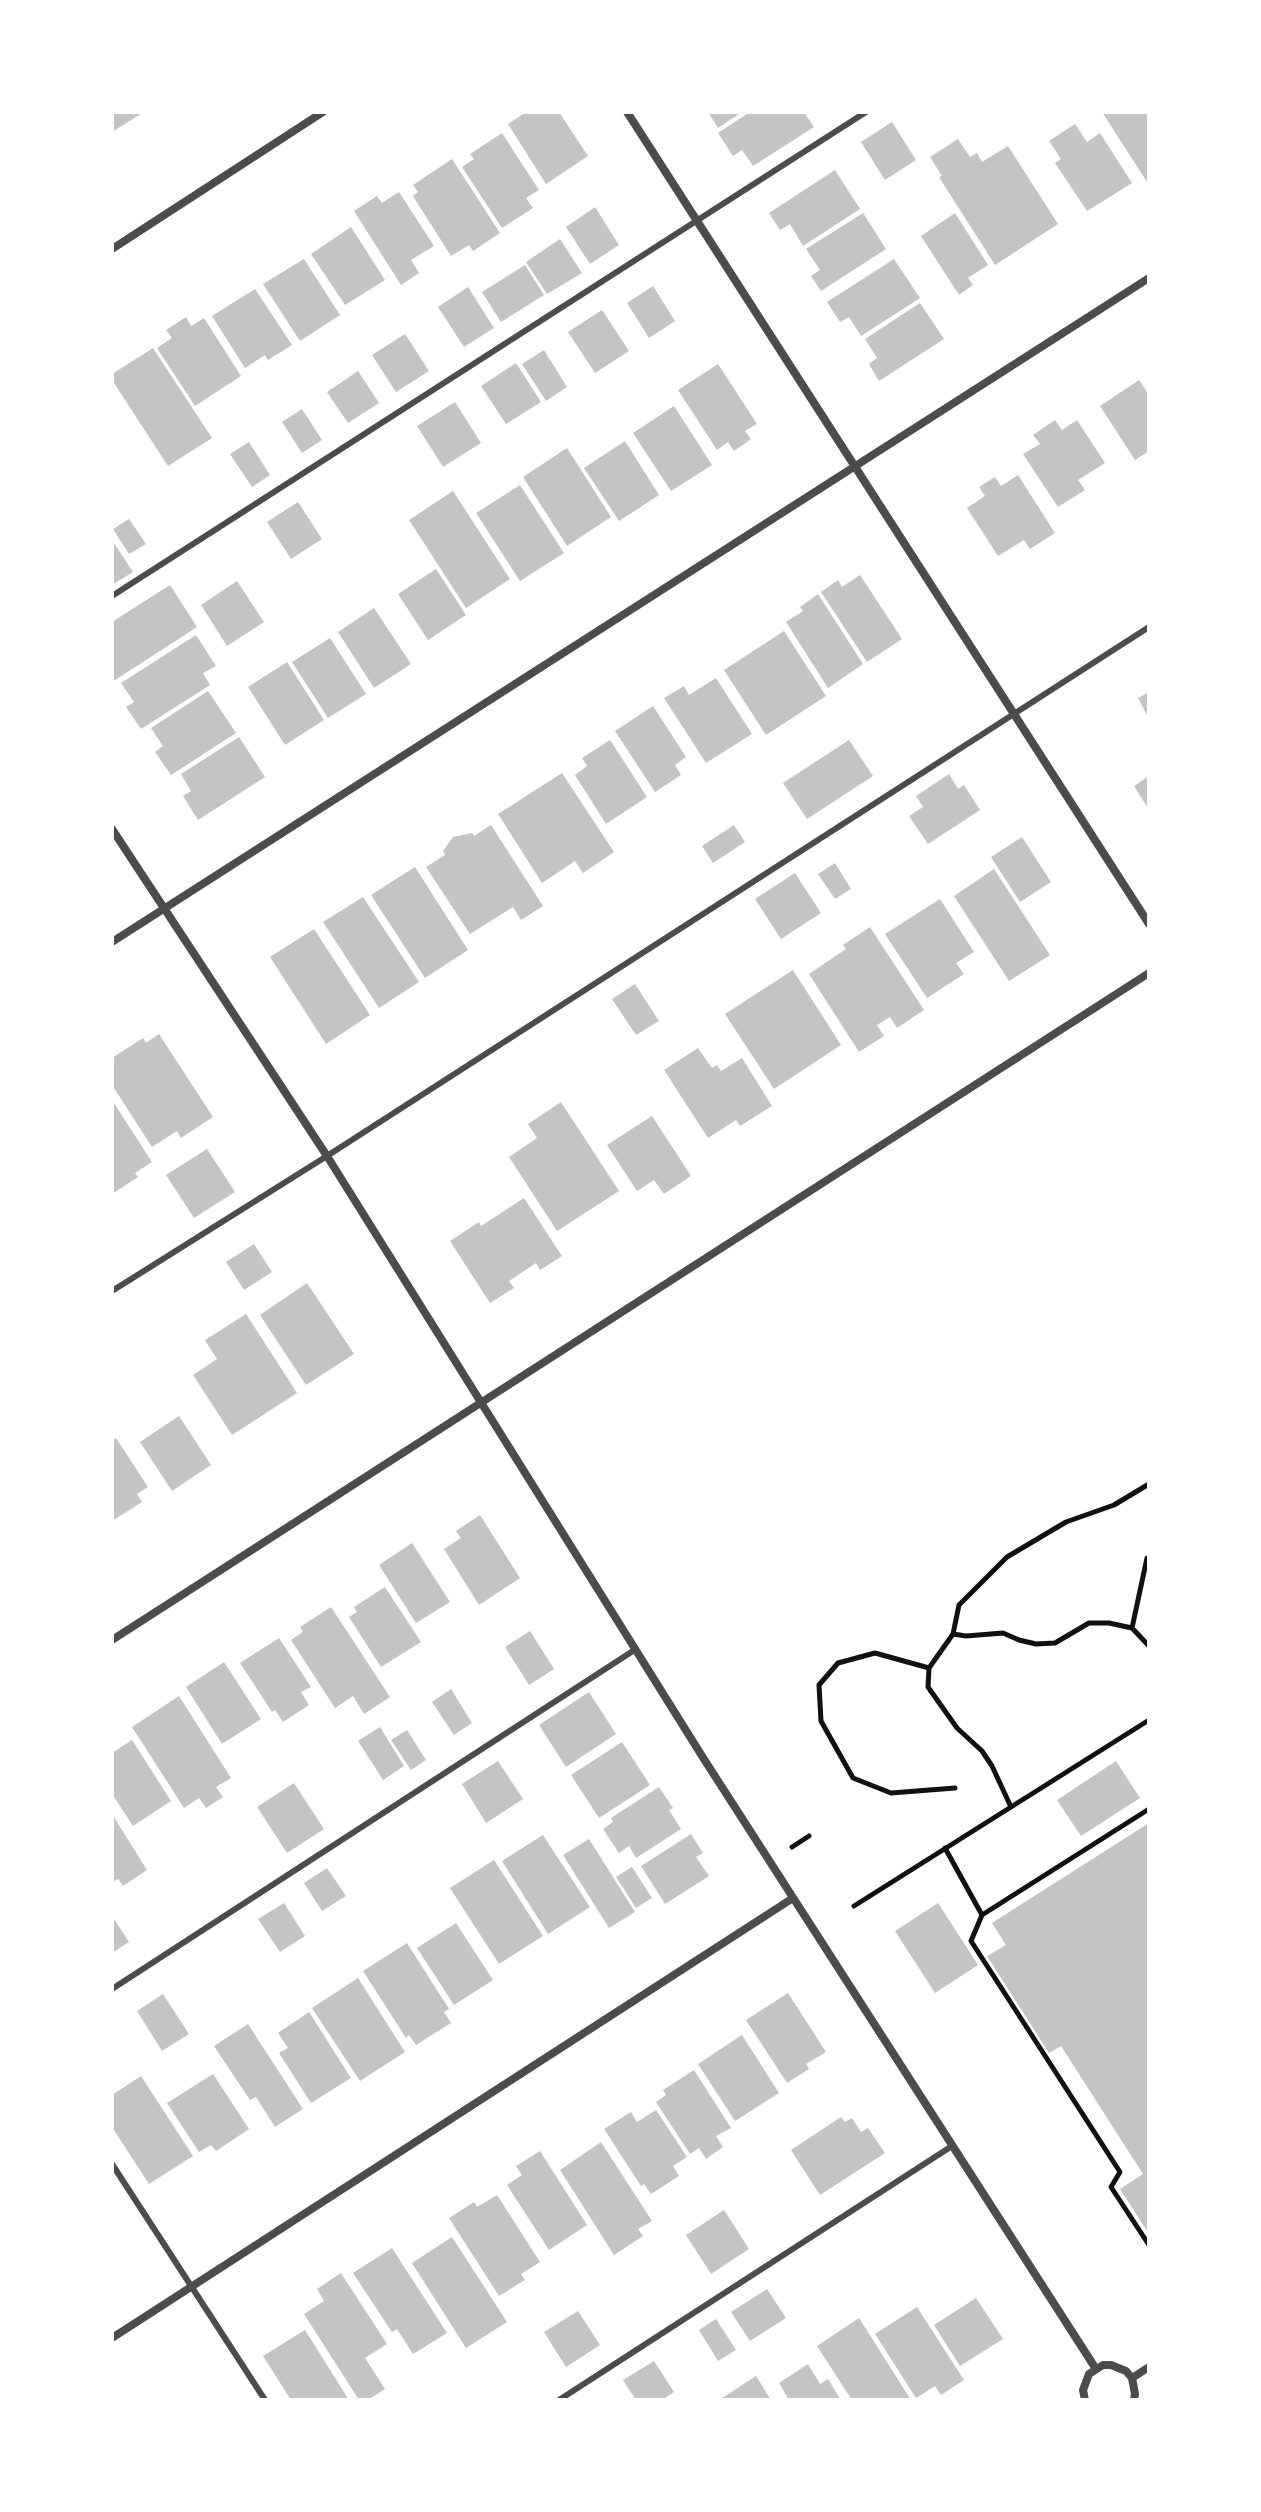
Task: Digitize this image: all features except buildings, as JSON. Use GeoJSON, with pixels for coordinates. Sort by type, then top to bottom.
{"type":"FeatureCollection","features":[{"type":"Feature","properties":{"kind":"street"},"geometry":{"type":"LineString","coordinates":[[112,249],[323,112]]}},
{"type":"Feature","properties":{"kind":"street"},"geometry":{"type":"LineString","coordinates":[[627,112],[1149,924]]}},
{"type":"Feature","properties":{"kind":"street"},"geometry":{"type":"LineString","coordinates":[[112,942],[1149,278]]}},
{"type":"Feature","properties":{"kind":"street"},"geometry":{"type":"LineString","coordinates":[[112,829],[327,1156],[793,1898],[1096,2369]]}},
{"type":"Feature","properties":{"kind":"street"},"geometry":{"type":"LineString","coordinates":[[112,1640],[1149,973]]}},
{"type":"Feature","properties":{"kind":"street"},"geometry":{"type":"LineString","coordinates":[[112,2338],[793,1898]]}},
{"type":"Feature","properties":{"kind":"street"},"geometry":{"type":"LineString","coordinates":[[1085,2400],[1085,2382],[1103,2365],[1126,2371],[1132,2378],[1134,2400]]}},
{"type":"Feature","properties":{"kind":"street"},"geometry":{"type":"LineString","coordinates":[[1132,2378],[1149,2367]]}},
{"type":"Feature","properties":{"kind":"lane"},"geometry":{"type":"LineString","coordinates":[[112,596],[866,112]]}},
{"type":"Feature","properties":{"kind":"lane"},"geometry":{"type":"LineString","coordinates":[[112,1291],[1149,627]]}},
{"type":"Feature","properties":{"kind":"lane"},"geometry":{"type":"LineString","coordinates":[[112,1989],[636,1649]]}},
{"type":"Feature","properties":{"kind":"lane"},"geometry":{"type":"LineString","coordinates":[[559,2400],[952,2146]]}},
{"type":"Feature","properties":{"kind":"lane"},"geometry":{"type":"LineString","coordinates":[[112,2164],[265,2400]]}},
{"type":"Feature","properties":{"kind":"path"},"geometry":{"type":"LineString","coordinates":[[1011,1807],[982,1751],[957,1728],[928,1687],[929,1668],[953,1634],[959,1605],[1007,1557],[1066,1522],[1114,1505],[1149,1484]]}},
{"type":"Feature","properties":{"kind":"path"},"geometry":{"type":"LineString","coordinates":[[1132,1628],[1147,1558]]}},
{"type":"Feature","properties":{"kind":"path"},"geometry":{"type":"LineString","coordinates":[[953,1634],[1003,1633],[1036,1644],[1055,1643],[1089,1623],[1109,1623],[1132,1628],[1149,1646]]}},
{"type":"Feature","properties":{"kind":"path"},"geometry":{"type":"LineString","coordinates":[[929,1668],[875,1653],[838,1663],[819,1685],[821,1721],[853,1778],[891,1793],[955,1788]]}},
{"type":"Feature","properties":{"kind":"path"},"geometry":{"type":"LineString","coordinates":[[854,1906],[1149,1720]]}},
{"type":"Feature","properties":{"kind":"path"},"geometry":{"type":"LineString","coordinates":[[1149,1809],[982,1915],[971,1941],[1120,2172],[1111,2187],[1149,2245]]}},
{"type":"Feature","properties":{"kind":"path"},"geometry":{"type":"LineString","coordinates":[[792,1847],[809,1836]]}},
{"type":"Feature","properties":{"kind":"path"},"geometry":{"type":"LineString","coordinates":[[945,1848],[982,1915]]}}]}
